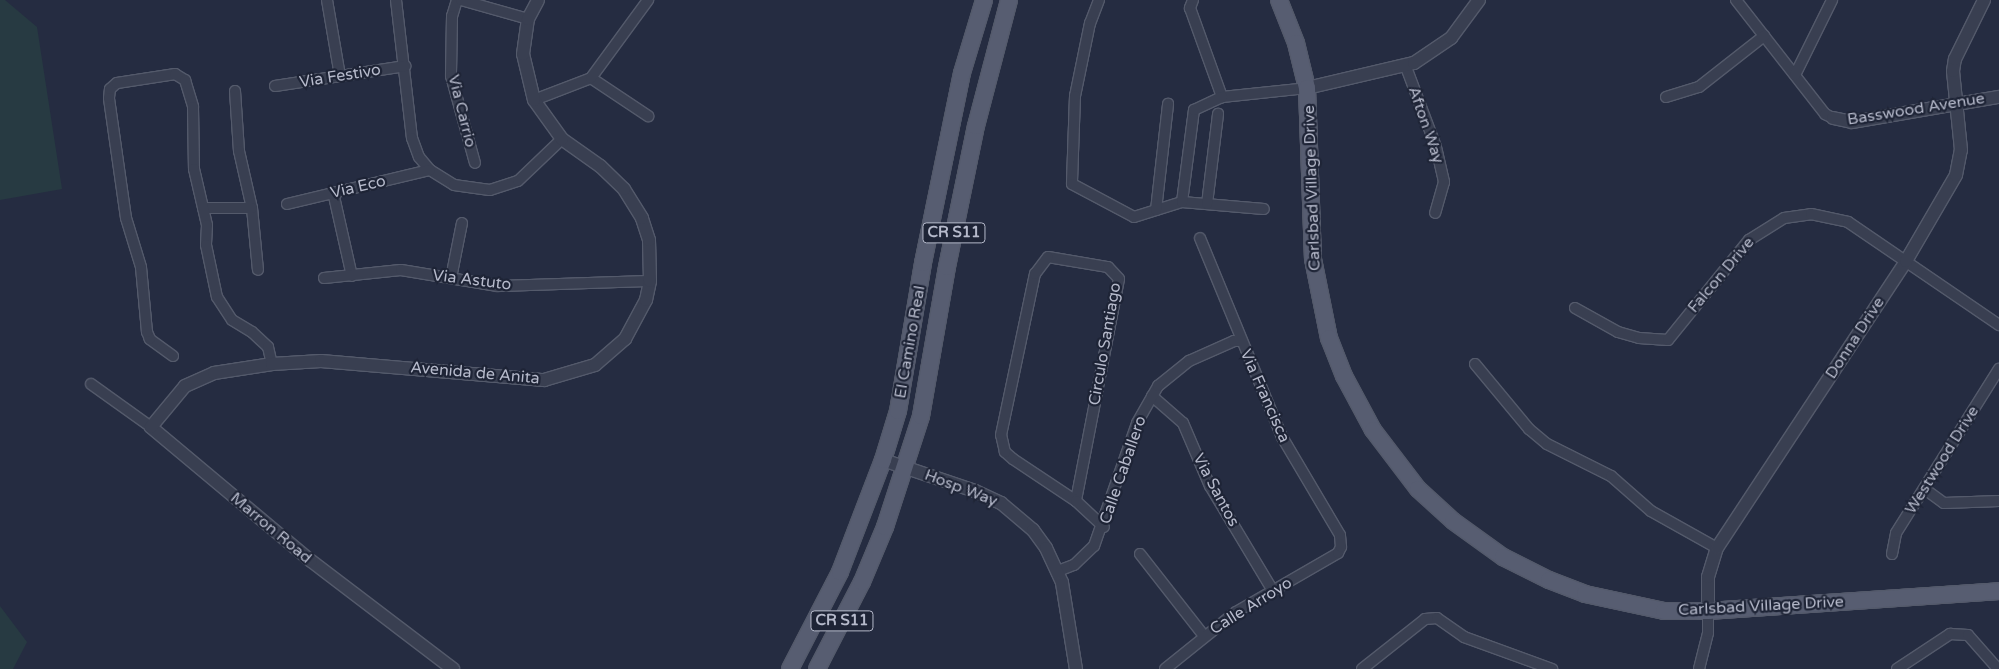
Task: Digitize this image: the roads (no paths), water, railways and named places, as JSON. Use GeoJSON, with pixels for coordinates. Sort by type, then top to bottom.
{"type":"FeatureCollection","features":[{"type":"Feature","properties":{"kind":"main road","name":"El Camino Real"},"geometry":{"type":"LineString","coordinates":[[790,669],[840,572],[883,460],[898,411],[923,264],[962,73],[984,0]]}},
{"type":"Feature","properties":{"kind":"main road","name":"El Camino Real"},"geometry":{"type":"LineString","coordinates":[[817,669],[862,582],[906,468],[921,416],[946,267],[984,88],[1009,0]]}},
{"type":"Feature","properties":{"kind":"main road","name":"Carlsbad Village Drive"},"geometry":{"type":"LineString","coordinates":[[1279,0],[1296,43],[1307,88],[1313,259],[1324,319],[1353,394],[1397,463],[1435,506],[1470,535],[1504,557],[1542,577],[1585,594],[1664,611],[1708,611],[1999,591]]}},
{"type":"Feature","properties":{"kind":"street"},"geometry":{"type":"LineString","coordinates":[[327,0],[340,76]]}},
{"type":"Feature","properties":{"kind":"street"},"geometry":{"type":"LineString","coordinates":[[396,0],[412,138],[419,157],[430,170],[454,185],[490,190],[518,181],[562,140]]}},
{"type":"Feature","properties":{"kind":"street","name":"Via Carrio"},"geometry":{"type":"LineString","coordinates":[[457,0],[452,16],[451,76],[475,163]]}},
{"type":"Feature","properties":{"kind":"street"},"geometry":{"type":"LineString","coordinates":[[461,0],[528,19]]}},
{"type":"Feature","properties":{"kind":"street","name":"Avenida de Anita"},"geometry":{"type":"LineString","coordinates":[[151,427],[170,401],[197,378],[272,364],[320,361],[531,380],[562,377],[595,364],[625,339],[646,300],[650,280],[649,240],[642,218],[624,189],[600,166],[562,140],[534,100],[523,54],[528,19],[538,0]]}},
{"type":"Feature","properties":{"kind":"street"},"geometry":{"type":"LineString","coordinates":[[534,100],[591,78],[611,47],[648,0]]}},
{"type":"Feature","properties":{"kind":"street"},"geometry":{"type":"LineString","coordinates":[[1099,0],[1090,24],[1075,96],[1072,184],[1134,217],[1182,202],[1264,209]]}},
{"type":"Feature","properties":{"kind":"street"},"geometry":{"type":"LineString","coordinates":[[1193,0],[1190,8],[1222,97]]}},
{"type":"Feature","properties":{"kind":"street"},"geometry":{"type":"LineString","coordinates":[[1182,202],[1194,110],[1222,97],[1307,88],[1406,67],[1451,38],[1480,0]]}},
{"type":"Feature","properties":{"kind":"street"},"geometry":{"type":"LineString","coordinates":[[1736,0],[1794,76],[1826,114],[1833,118]]}},
{"type":"Feature","properties":{"kind":"street"},"geometry":{"type":"LineString","coordinates":[[1794,76],[1832,0]]}},
{"type":"Feature","properties":{"kind":"street","name":"Donna Drive"},"geometry":{"type":"LineString","coordinates":[[1699,669],[1708,633],[1708,577],[1717,548],[1906,261],[1956,175],[1961,150],[1955,104],[1955,59],[1984,0]]}},
{"type":"Feature","properties":{"kind":"street"},"geometry":{"type":"LineString","coordinates":[[1666,97],[1699,87],[1764,36]]}},
{"type":"Feature","properties":{"kind":"street","name":"Via Festivo"},"geometry":{"type":"LineString","coordinates":[[275,86],[405,66]]}},
{"type":"Feature","properties":{"kind":"street","name":"Afton Way"},"geometry":{"type":"LineString","coordinates":[[1406,67],[1440,164],[1444,182],[1436,214]]}},
{"type":"Feature","properties":{"kind":"street"},"geometry":{"type":"LineString","coordinates":[[173,356],[150,339],[147,332],[141,267],[126,218],[109,98],[110,89],[118,83],[175,74],[185,80],[193,107],[194,169],[207,225],[206,245],[217,297],[232,320],[252,332],[268,347],[272,364]]}},
{"type":"Feature","properties":{"kind":"street"},"geometry":{"type":"LineString","coordinates":[[591,78],[648,116]]}},
{"type":"Feature","properties":{"kind":"street"},"geometry":{"type":"LineString","coordinates":[[235,91],[239,152],[252,208],[258,270]]}},
{"type":"Feature","properties":{"kind":"street","name":"Basswood Avenue"},"geometry":{"type":"LineString","coordinates":[[1833,118],[1852,122],[1999,97]]}},
{"type":"Feature","properties":{"kind":"street"},"geometry":{"type":"LineString","coordinates":[[1156,210],[1168,104]]}},
{"type":"Feature","properties":{"kind":"street"},"geometry":{"type":"LineString","coordinates":[[1207,204],[1218,114]]}},
{"type":"Feature","properties":{"kind":"street","name":"Via Eco"},"geometry":{"type":"LineString","coordinates":[[286,204],[430,170]]}},
{"type":"Feature","properties":{"kind":"street"},"geometry":{"type":"LineString","coordinates":[[333,192],[352,276]]}},
{"type":"Feature","properties":{"kind":"street"},"geometry":{"type":"LineString","coordinates":[[203,208],[252,208]]}},
{"type":"Feature","properties":{"kind":"street","name":"Falcon Drive"},"geometry":{"type":"LineString","coordinates":[[1576,308],[1618,332],[1668,340],[1748,240],[1784,218],[1811,214],[1848,222],[1999,325]]}},
{"type":"Feature","properties":{"kind":"street"},"geometry":{"type":"LineString","coordinates":[[451,278],[462,223]]}},
{"type":"Feature","properties":{"kind":"street","name":"Via Francisca"},"geometry":{"type":"LineString","coordinates":[[1200,238],[1282,437],[1340,535],[1341,547]]}},
{"type":"Feature","properties":{"kind":"street","name":"Circulo Santiago"},"geometry":{"type":"LineString","coordinates":[[1048,257],[1108,267],[1119,279],[1076,502],[1005,452],[1002,435],[1036,274],[1048,257]]}},
{"type":"Feature","properties":{"kind":"street","name":"Via Astuto"},"geometry":{"type":"LineString","coordinates":[[324,278],[401,270],[498,286],[650,280]]}},
{"type":"Feature","properties":{"kind":"street","name":"Calle Caballero"},"geometry":{"type":"LineString","coordinates":[[1058,571],[1074,565],[1094,546],[1104,527],[1137,423],[1152,396],[1189,361],[1234,341],[1241,341]]}},
{"type":"Feature","properties":{"kind":"street"},"geometry":{"type":"LineString","coordinates":[[1475,364],[1529,429],[1547,444],[1612,476],[1651,511],[1717,548]]}},
{"type":"Feature","properties":{"kind":"street","name":"Westwood Drive"},"geometry":{"type":"LineString","coordinates":[[1892,554],[1896,533],[1926,490],[1999,369]]}},
{"type":"Feature","properties":{"kind":"street","name":"Marron Road"},"geometry":{"type":"LineString","coordinates":[[92,384],[151,427],[311,561],[453,669]]}},
{"type":"Feature","properties":{"kind":"street","name":"Via Santos"},"geometry":{"type":"LineString","coordinates":[[1152,396],[1184,423],[1210,486],[1273,591]]}},
{"type":"Feature","properties":{"kind":"street","name":"Hosp Way"},"geometry":{"type":"LineString","coordinates":[[883,460],[975,491],[1001,503],[1032,530],[1058,571],[1076,669]]}},
{"type":"Feature","properties":{"kind":"street"},"geometry":{"type":"LineString","coordinates":[[1926,490],[1944,503],[1999,501]]}},
{"type":"Feature","properties":{"kind":"street"},"geometry":{"type":"LineString","coordinates":[[1076,502],[1104,527]]}},
{"type":"Feature","properties":{"kind":"street","name":"Calle Arroyo"},"geometry":{"type":"LineString","coordinates":[[1164,669],[1236,612],[1338,553],[1341,547]]}},
{"type":"Feature","properties":{"kind":"street"},"geometry":{"type":"LineString","coordinates":[[1140,554],[1204,636]]}},
{"type":"Feature","properties":{"kind":"street"},"geometry":{"type":"LineString","coordinates":[[1362,669],[1425,619],[1437,618],[1464,637],[1552,669]]}},
{"type":"Feature","properties":{"kind":"street"},"geometry":{"type":"LineString","coordinates":[[1897,669],[1950,634],[1968,635],[1998,669]]}}]}
